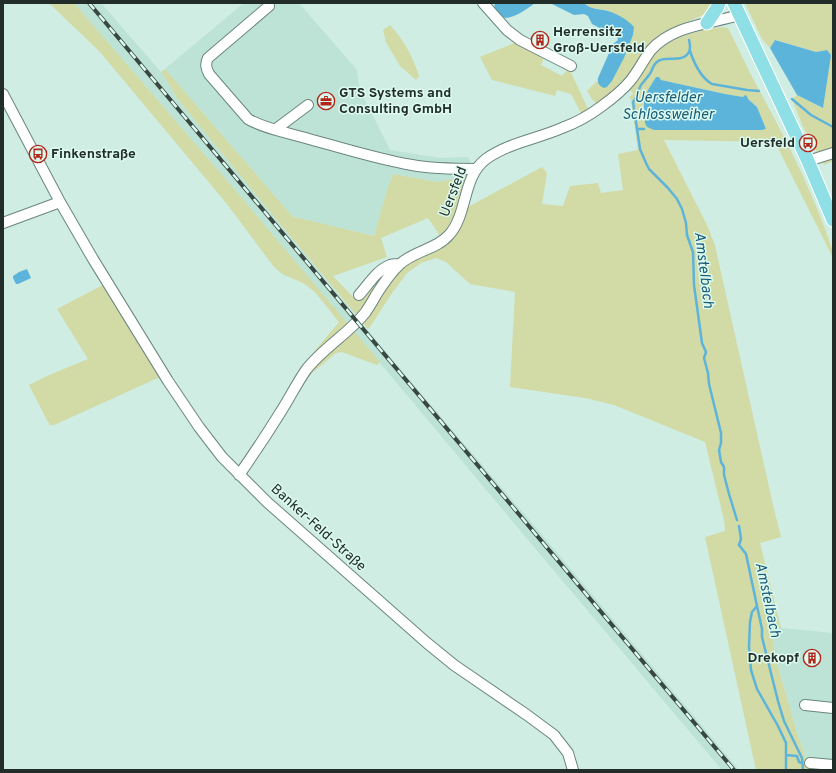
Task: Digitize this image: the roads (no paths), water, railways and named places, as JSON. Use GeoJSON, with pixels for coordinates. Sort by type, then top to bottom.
{"type":"FeatureCollection","features":[{"type":"Feature","properties":{"kind":"main road"},"geometry":{"type":"LineString","coordinates":[[706,23],[717,8],[718,3]]}},
{"type":"Feature","properties":{"kind":"main road"},"geometry":{"type":"LineString","coordinates":[[737,9],[808,161],[833,220]]}},
{"type":"Feature","properties":{"kind":"street"},"geometry":{"type":"LineString","coordinates":[[483,3],[507,30],[520,40],[571,66]]}},
{"type":"Feature","properties":{"kind":"street"},"geometry":{"type":"LineString","coordinates":[[270,6],[208,58],[206,62],[206,67],[209,74],[248,119],[256,124],[276,130],[374,157],[413,166],[476,169]]}},
{"type":"Feature","properties":{"kind":"street","name":"Uersfeld"},"geometry":{"type":"LineString","coordinates":[[239,475],[307,370],[355,324],[400,264],[406,259],[448,237],[459,220],[476,169],[485,160],[500,151],[562,129],[593,112],[625,88],[651,50],[667,37],[698,25],[725,20],[737,9]]}},
{"type":"Feature","properties":{"kind":"street","name":"Banker-Feld-Straße"},"geometry":{"type":"LineString","coordinates":[[3,94],[60,202],[93,259],[168,381],[222,457],[267,502],[427,643],[454,665],[554,735],[568,753],[574,770]]}},
{"type":"Feature","properties":{"kind":"street"},"geometry":{"type":"LineString","coordinates":[[276,130],[308,105]]}},
{"type":"Feature","properties":{"kind":"street"},"geometry":{"type":"LineString","coordinates":[[808,161],[833,153]]}},
{"type":"Feature","properties":{"kind":"street"},"geometry":{"type":"LineString","coordinates":[[3,223],[60,202]]}},
{"type":"Feature","properties":{"kind":"street"},"geometry":{"type":"LineString","coordinates":[[359,295],[384,268],[391,264],[400,264]]}},
{"type":"Feature","properties":{"kind":"street"},"geometry":{"type":"LineString","coordinates":[[805,706],[833,708]]}},
{"type":"Feature","properties":{"kind":"street"},"geometry":{"type":"LineString","coordinates":[[810,763],[833,765]]}},
{"type":"Feature","properties":{"kind":"water"},"geometry":{"type":"Polygon","coordinates":[[[495,3],[535,3],[518,14],[504,18],[499,15],[494,8],[495,3]]]}},
{"type":"Feature","properties":{"kind":"water"},"geometry":{"type":"Polygon","coordinates":[[[550,3],[584,3],[587,6],[617,15],[634,27],[633,35],[624,58],[612,81],[607,87],[604,88],[598,83],[598,78],[613,44],[618,40],[617,37],[592,24],[588,16],[584,14],[574,15],[550,3]]]}},
{"type":"Feature","properties":{"kind":"water"},"geometry":{"type":"Polygon","coordinates":[[[775,40],[816,52],[827,50],[831,55],[823,108],[797,95],[770,48],[775,40]]]}},
{"type":"Feature","properties":{"kind":"water","name":"Uersfelder Schlossweiher"},"geometry":{"type":"Polygon","coordinates":[[[656,77],[659,77],[661,80],[725,94],[743,97],[745,95],[757,107],[766,129],[654,130],[647,127],[645,123],[644,100],[656,77]]]}},
{"type":"Feature","properties":{"kind":"water"},"geometry":{"type":"Polygon","coordinates":[[[27,269],[31,278],[16,284],[13,276],[27,269]]]}},
{"type":"Feature","properties":{"kind":"waterway","name":"Amstelbach"},"geometry":{"type":"LineString","coordinates":[[689,40],[690,49],[686,56],[677,59],[663,59],[655,64],[650,74],[641,85],[633,102],[640,149],[646,163],[649,169],[677,199],[686,223],[687,235],[693,252],[694,285],[702,343],[706,352],[704,358],[721,433],[719,450],[721,462],[724,467],[724,475],[737,520]]}},
{"type":"Feature","properties":{"kind":"waterway"},"geometry":{"type":"LineString","coordinates":[[690,51],[701,74],[712,84],[759,91]]}},
{"type":"Feature","properties":{"kind":"waterway"},"geometry":{"type":"LineString","coordinates":[[792,99],[811,115],[833,127]]}},
{"type":"Feature","properties":{"kind":"waterway","name":"Amstelbach"},"geometry":{"type":"LineString","coordinates":[[638,129],[644,129]]}},
{"type":"Feature","properties":{"kind":"waterway","name":"Amstelbach"},"geometry":{"type":"LineString","coordinates":[[739,526],[741,539],[739,545],[746,554],[762,629],[762,637],[778,701],[784,721],[802,758],[803,770]]}},
{"type":"Feature","properties":{"kind":"waterway"},"geometry":{"type":"LineString","coordinates":[[757,606],[752,612],[750,622],[749,647],[751,670],[757,689],[786,743],[786,770]]}},
{"type":"Feature","properties":{"kind":"waterway"},"geometry":{"type":"LineString","coordinates":[[786,755],[797,756],[799,762],[802,763]]}},
{"type":"Feature","properties":{"kind":"railway"},"geometry":{"type":"LineString","coordinates":[[89,3],[734,770]]}},
{"type":"Feature","properties":{"kind":"place","name":"Herrensitz Groß-Uersfeld"},"geometry":{"type":"Point","coordinates":[540,40]}},
{"type":"Feature","properties":{"kind":"place","name":"GTS Systems and Consulting GmbH"},"geometry":{"type":"Point","coordinates":[326,101]}},
{"type":"Feature","properties":{"kind":"place","name":"Uersfeld"},"geometry":{"type":"Point","coordinates":[808,143]}},
{"type":"Feature","properties":{"kind":"place","name":"Finkenstraße"},"geometry":{"type":"Point","coordinates":[38,154]}},
{"type":"Feature","properties":{"kind":"place","name":"Drekopf"},"geometry":{"type":"Point","coordinates":[812,658]}}]}
